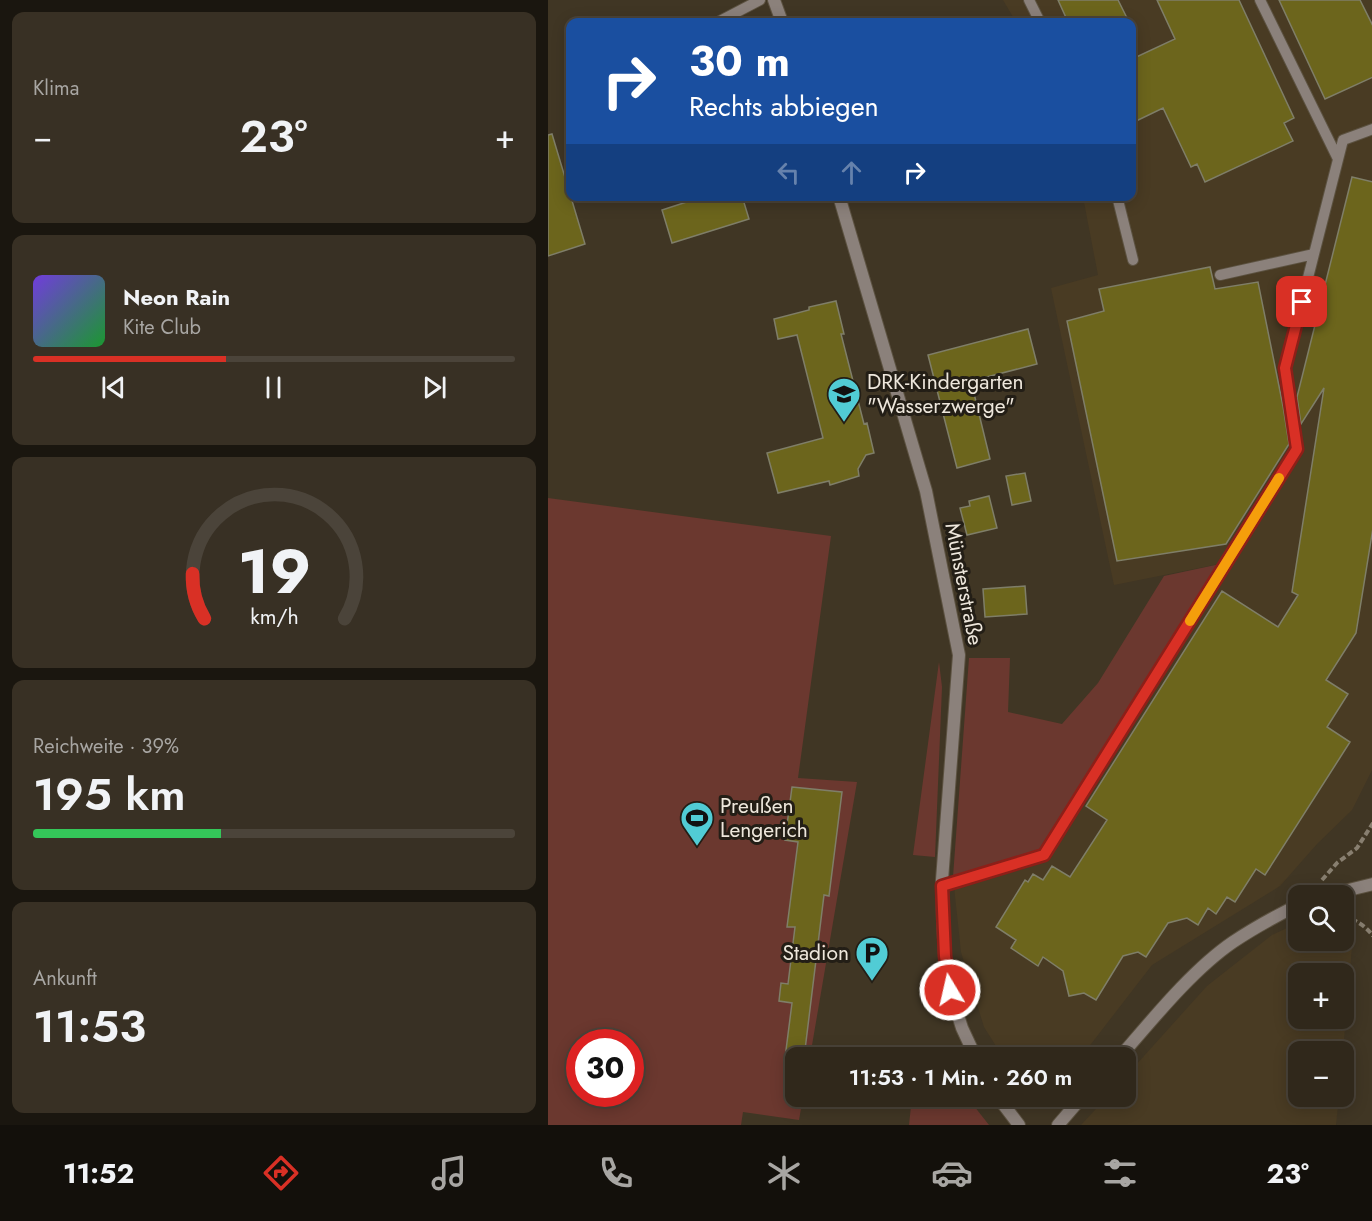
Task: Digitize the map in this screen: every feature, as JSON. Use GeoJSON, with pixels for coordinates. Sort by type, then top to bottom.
{"type":"FeatureCollection","features":[{"type":"Feature","properties":{"kind":"street"},"geometry":{"type":"LineString","coordinates":[[774,0],[781,18]]}},
{"type":"Feature","properties":{"kind":"street","name":"Münsterstraße"},"geometry":{"type":"LineString","coordinates":[[840,201],[926,491],[959,655],[942,886],[945,956],[950,990],[971,1047]]}},
{"type":"Feature","properties":{"kind":"street"},"geometry":{"type":"LineString","coordinates":[[1354,889],[1373,884]]}},
{"type":"Feature","properties":{"kind":"street"},"geometry":{"type":"LineString","coordinates":[[1129,1047],[1200,970],[1231,943],[1288,910]]}},
{"type":"Feature","properties":{"kind":"street"},"geometry":{"type":"LineString","coordinates":[[1005,1107],[1019,1125]]}},
{"type":"Feature","properties":{"kind":"street"},"geometry":{"type":"LineString","coordinates":[[1058,1125],[1074,1107]]}},
{"type":"Feature","properties":{"kind":"lane"},"geometry":{"type":"LineString","coordinates":[[726,18],[760,0]]}},
{"type":"Feature","properties":{"kind":"lane"},"geometry":{"type":"LineString","coordinates":[[1029,0],[1038,18]]}},
{"type":"Feature","properties":{"kind":"lane"},"geometry":{"type":"LineString","coordinates":[[1260,0],[1338,159]]}},
{"type":"Feature","properties":{"kind":"lane"},"geometry":{"type":"LineString","coordinates":[[942,886],[1044,855],[1297,449],[1285,368],[1343,140],[1373,129]]}},
{"type":"Feature","properties":{"kind":"lane"},"geometry":{"type":"LineString","coordinates":[[1118,201],[1133,260]]}},
{"type":"Feature","properties":{"kind":"lane"},"geometry":{"type":"LineString","coordinates":[[1220,275],[1314,254]]}},
{"type":"Feature","properties":{"kind":"path"},"geometry":{"type":"LineString","coordinates":[[1337,863],[1357,848],[1373,823]]}},
{"type":"Feature","properties":{"kind":"path"},"geometry":{"type":"LineString","coordinates":[[1354,922],[1368,930],[1373,936]]}},
{"type":"Feature","properties":{"kind":"shaded area"},"geometry":{"type":"Polygon","coordinates":[[[1003,0],[1372,0],[1372,770],[1352,810],[1317,844],[1280,886],[1152,965],[1089,1047],[997,1047],[984,1027],[961,952],[953,877],[1038,851],[1219,564],[1114,585],[1051,288],[1098,275],[1084,201],[1136,201],[1136,18],[1014,18],[1003,0]]]}},
{"type":"Feature","properties":{"kind":"shaded area","name":"Preußen Lengerich"},"geometry":{"type":"Polygon","coordinates":[[[548,498],[831,536],[798,778],[857,782],[812,1047],[785,1047],[785,1107],[801,1107],[799,1120],[743,1112],[741,1125],[548,1125],[548,498]]]}},
{"type":"Feature","properties":{"kind":"shaded area"},"geometry":{"type":"Polygon","coordinates":[[[1220,564],[1038,851],[953,877],[969,658],[1010,658],[1008,712],[1062,724],[1098,683],[1164,576],[1220,564]]]}},
{"type":"Feature","properties":{"kind":"shaded area"},"geometry":{"type":"Polygon","coordinates":[[[939,662],[942,687],[935,857],[913,855],[939,662]]]}},
{"type":"Feature","properties":{"kind":"shaded area"},"geometry":{"type":"Polygon","coordinates":[[[1288,928],[1288,951],[1352,951],[1351,963],[1288,963],[1288,1029],[1345,1029],[1344,1041],[1288,1041],[1288,1107],[1338,1107],[1336,1125],[1081,1125],[1098,1107],[1136,1107],[1136,1065],[1207,986],[1272,935],[1288,928]]]}},
{"type":"Feature","properties":{"kind":"shaded area"},"geometry":{"type":"Polygon","coordinates":[[[911,1107],[975,1107],[989,1125],[909,1125],[911,1107]]]}},
{"type":"Feature","properties":{"kind":"building"},"geometry":{"type":"Polygon","coordinates":[[[1058,0],[1118,0],[1127,18],[1066,18],[1058,0]]]}},
{"type":"Feature","properties":{"kind":"building"},"geometry":{"type":"Polygon","coordinates":[[[1157,0],[1239,0],[1294,118],[1284,123],[1293,141],[1205,182],[1197,164],[1191,167],[1163,108],[1136,121],[1136,57],[1175,39],[1157,0]]]}},
{"type":"Feature","properties":{"kind":"building"},"geometry":{"type":"Polygon","coordinates":[[[1279,0],[1360,0],[1373,26],[1373,77],[1325,99],[1279,0]]]}},
{"type":"Feature","properties":{"kind":"building"},"geometry":{"type":"Polygon","coordinates":[[[552,134],[566,181],[566,201],[572,201],[585,244],[548,256],[548,135],[552,134]]]}},
{"type":"Feature","properties":{"kind":"building"},"geometry":{"type":"Polygon","coordinates":[[[1352,177],[1373,182],[1373,528],[1356,633],[1326,680],[1348,694],[1327,727],[1350,742],[1265,875],[1256,869],[1235,902],[1227,897],[1216,914],[1208,908],[1198,925],[1187,918],[1168,923],[1146,957],[1138,952],[1123,956],[1096,1000],[1084,993],[1069,996],[1063,971],[1043,957],[1038,966],[1011,948],[1016,940],[996,927],[1025,880],[1028,882],[1033,874],[1043,880],[1052,866],[1070,877],[1107,820],[1086,806],[1222,591],[1278,627],[1298,595],[1292,592],[1324,388],[1301,424],[1297,397],[1352,177]]]}},
{"type":"Feature","properties":{"kind":"building"},"geometry":{"type":"Polygon","coordinates":[[[690,201],[744,201],[749,219],[672,243],[662,210],[690,201]]]}},
{"type":"Feature","properties":{"kind":"building"},"geometry":{"type":"Polygon","coordinates":[[[1210,267],[1215,289],[1258,282],[1289,444],[1226,544],[1117,561],[1067,321],[1104,311],[1099,289],[1210,267]]]}},
{"type":"Feature","properties":{"kind":"building","name":"DRK-Kindergarten \"Wasserzwerge\""},"geometry":{"type":"Polygon","coordinates":[[[836,301],[844,334],[841,334],[864,424],[867,423],[874,453],[866,455],[858,469],[859,476],[830,485],[829,481],[778,493],[767,453],[823,438],[797,335],[778,339],[774,319],[836,301]]]}},
{"type":"Feature","properties":{"kind":"building"},"geometry":{"type":"Polygon","coordinates":[[[1028,329],[1037,364],[971,381],[990,459],[957,468],[928,355],[1028,329]]]}},
{"type":"Feature","properties":{"kind":"building"},"geometry":{"type":"Polygon","coordinates":[[[1025,473],[1031,501],[1012,505],[1006,476],[1025,473]]]}},
{"type":"Feature","properties":{"kind":"building"},"geometry":{"type":"Polygon","coordinates":[[[989,496],[997,528],[967,535],[960,508],[970,506],[969,501],[989,496]]]}},
{"type":"Feature","properties":{"kind":"building"},"geometry":{"type":"Polygon","coordinates":[[[1025,586],[1027,614],[985,617],[983,589],[1025,586]]]}},
{"type":"Feature","properties":{"kind":"building"},"geometry":{"type":"Polygon","coordinates":[[[792,787],[842,792],[829,896],[824,895],[805,1047],[786,1047],[792,1003],[779,1001],[781,983],[788,984],[795,927],[787,927],[798,842],[785,840],[792,787]]]}},
{"type":"Feature","properties":{"kind":"slow traffic"},"geometry":{"type":"LineString","coordinates":[[1190,621],[1279,478]]}},
{"type":"Feature","properties":{"kind":"place","name":"DRK-Kindergarten \"Wasserzwerge\""},"geometry":{"type":"Point","coordinates":[844,423]}},
{"type":"Feature","properties":{"kind":"place","name":"Preußen Lengerich"},"geometry":{"type":"Point","coordinates":[697,847]}},
{"type":"Feature","properties":{"kind":"place","name":"Stadion"},"geometry":{"type":"Point","coordinates":[872,982]}},
{"type":"Feature","properties":{"kind":"route"},"geometry":{"type":"LineString","coordinates":[[950,990],[945,956],[942,886],[1044,855],[1297,449],[1285,368],[1302,302]]}}]}
